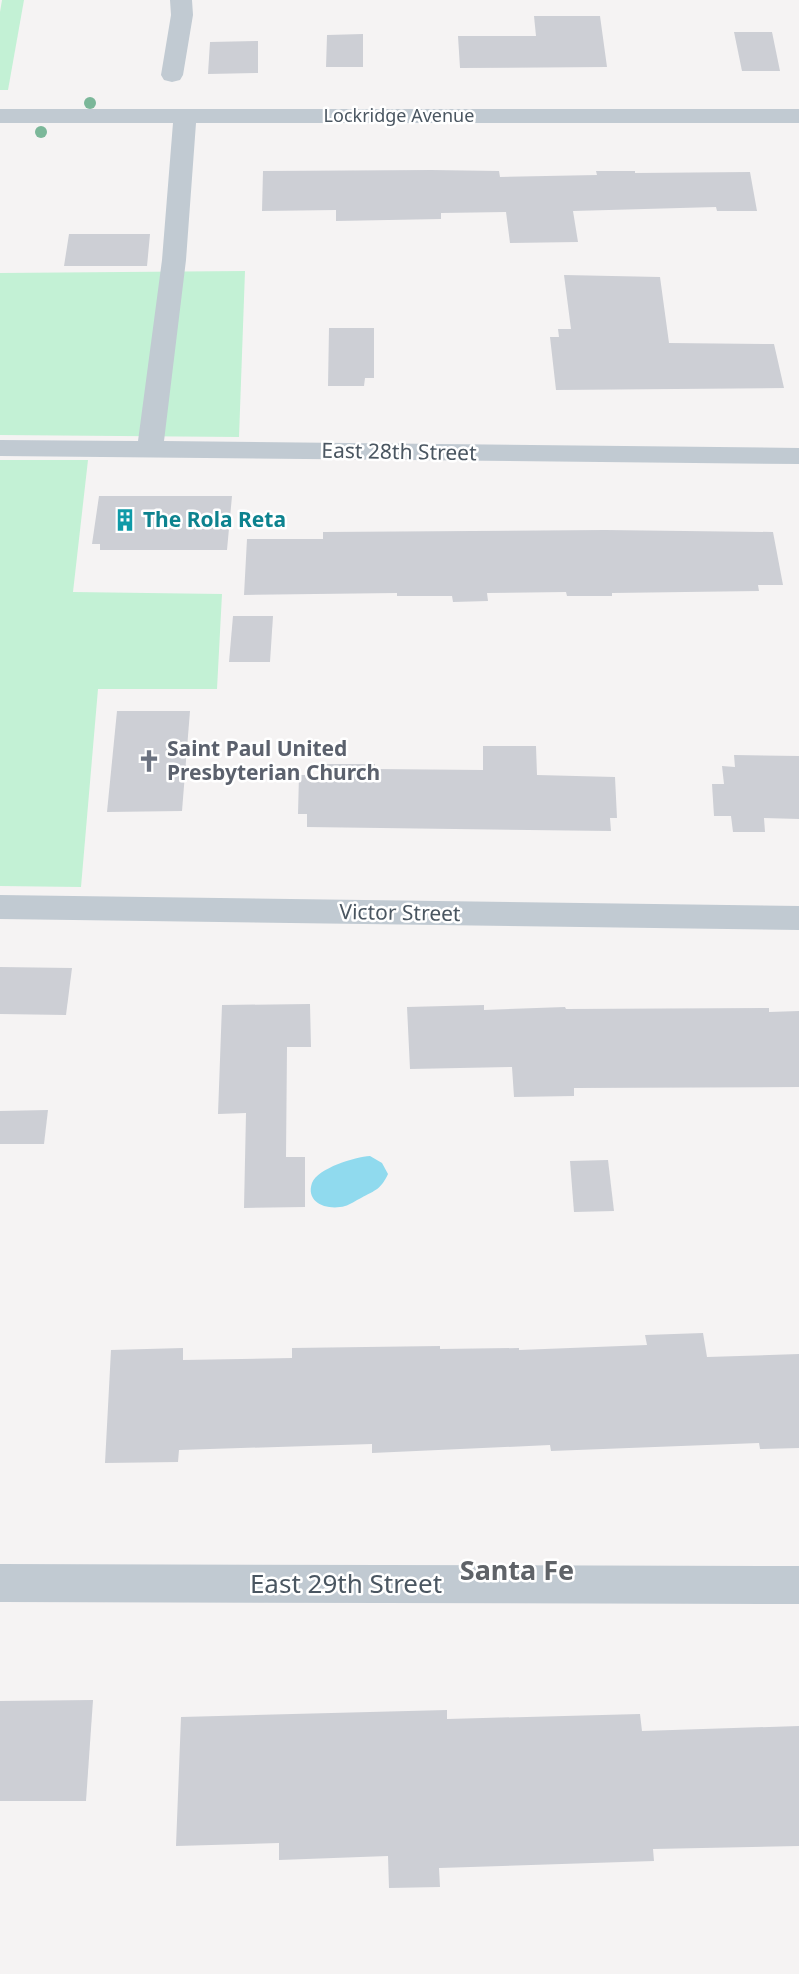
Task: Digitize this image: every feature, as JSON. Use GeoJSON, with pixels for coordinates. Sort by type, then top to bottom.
{"type":"FeatureCollection","features":[{"type":"Feature","properties":{"kind":"street"},"geometry":{"type":"LineString","coordinates":[[172,75],[182,15],[181,0]]}},
{"type":"Feature","properties":{"kind":"street","name":"Lockridge Avenue"},"geometry":{"type":"LineString","coordinates":[[0,116],[799,116]]}},
{"type":"Feature","properties":{"kind":"street"},"geometry":{"type":"LineString","coordinates":[[150,450],[174,260],[184,116]]}},
{"type":"Feature","properties":{"kind":"street","name":"East 28th Street"},"geometry":{"type":"LineString","coordinates":[[0,448],[799,456]]}},
{"type":"Feature","properties":{"kind":"street","name":"Victor Street"},"geometry":{"type":"LineString","coordinates":[[0,907],[799,918]]}},
{"type":"Feature","properties":{"kind":"street","name":"East 29th Street"},"geometry":{"type":"LineString","coordinates":[[0,1583],[799,1585]]}},
{"type":"Feature","properties":{"kind":"green space"},"geometry":{"type":"Polygon","coordinates":[[[2,0],[24,0],[8,90],[0,90],[2,0]]]}},
{"type":"Feature","properties":{"kind":"green space"},"geometry":{"type":"Polygon","coordinates":[[[245,271],[239,437],[0,435],[0,273],[245,271]]]}},
{"type":"Feature","properties":{"kind":"green space"},"geometry":{"type":"Polygon","coordinates":[[[0,460],[88,460],[73,592],[222,594],[217,689],[98,689],[81,887],[0,886],[0,460]]]}},
{"type":"Feature","properties":{"kind":"water"},"geometry":{"type":"Polygon","coordinates":[[[370,1156],[382,1163],[388,1174],[378,1189],[349,1205],[338,1207],[320,1204],[312,1196],[312,1183],[321,1173],[347,1161],[370,1156]]]}},
{"type":"Feature","properties":{"kind":"building"},"geometry":{"type":"Polygon","coordinates":[[[534,16],[600,16],[607,67],[460,68],[458,36],[536,36],[534,16]]]}},
{"type":"Feature","properties":{"kind":"building"},"geometry":{"type":"Polygon","coordinates":[[[734,32],[772,32],[780,71],[742,71],[734,32]]]}},
{"type":"Feature","properties":{"kind":"building"},"geometry":{"type":"Polygon","coordinates":[[[363,34],[363,67],[326,67],[327,35],[363,34]]]}},
{"type":"Feature","properties":{"kind":"building"},"geometry":{"type":"Polygon","coordinates":[[[258,41],[258,73],[208,74],[210,42],[258,41]]]}},
{"type":"Feature","properties":{"kind":"building"},"geometry":{"type":"Polygon","coordinates":[[[263,171],[499,171],[500,177],[597,175],[596,171],[750,172],[757,211],[717,211],[716,207],[573,211],[578,242],[510,243],[506,212],[441,213],[441,219],[336,221],[336,210],[262,211],[263,171]]]}},
{"type":"Feature","properties":{"kind":"building"},"geometry":{"type":"Polygon","coordinates":[[[69,234],[150,234],[147,266],[64,266],[69,234]]]}},
{"type":"Feature","properties":{"kind":"building"},"geometry":{"type":"Polygon","coordinates":[[[564,275],[660,277],[669,343],[774,344],[784,388],[556,390],[550,337],[559,337],[558,329],[571,329],[564,275]]]}},
{"type":"Feature","properties":{"kind":"building"},"geometry":{"type":"Polygon","coordinates":[[[329,328],[374,328],[374,378],[365,378],[364,386],[328,386],[329,328]]]}},
{"type":"Feature","properties":{"kind":"building"},"geometry":{"type":"Polygon","coordinates":[[[99,496],[232,496],[227,550],[100,550],[100,544],[92,544],[99,496]]]}},
{"type":"Feature","properties":{"kind":"building"},"geometry":{"type":"Polygon","coordinates":[[[605,530],[773,532],[783,585],[758,585],[759,591],[612,593],[612,596],[567,596],[566,592],[487,593],[488,601],[453,602],[452,596],[397,596],[397,593],[244,595],[247,539],[323,539],[323,532],[605,530]]]}},
{"type":"Feature","properties":{"kind":"building"},"geometry":{"type":"Polygon","coordinates":[[[233,616],[273,616],[270,662],[229,662],[233,616]]]}},
{"type":"Feature","properties":{"kind":"building","name":"Saint Paul United Presbyterian Church"},"geometry":{"type":"Polygon","coordinates":[[[117,711],[190,711],[182,811],[107,812],[117,711]]]}},
{"type":"Feature","properties":{"kind":"building"},"geometry":{"type":"Polygon","coordinates":[[[483,746],[536,746],[537,775],[615,777],[617,818],[610,818],[611,831],[307,827],[307,814],[298,814],[299,775],[320,775],[320,764],[375,764],[375,769],[483,770],[483,746]]]}},
{"type":"Feature","properties":{"kind":"building"},"geometry":{"type":"Polygon","coordinates":[[[734,755],[799,756],[799,819],[764,818],[765,832],[733,832],[731,816],[714,816],[712,784],[724,784],[722,766],[735,767],[734,755]]]}},
{"type":"Feature","properties":{"kind":"building"},"geometry":{"type":"Polygon","coordinates":[[[0,967],[72,968],[66,1015],[0,1014],[0,967]]]}},
{"type":"Feature","properties":{"kind":"building"},"geometry":{"type":"Polygon","coordinates":[[[310,1004],[311,1047],[287,1047],[286,1157],[305,1157],[305,1207],[244,1208],[246,1113],[218,1114],[222,1005],[310,1004]]]}},
{"type":"Feature","properties":{"kind":"building"},"geometry":{"type":"Polygon","coordinates":[[[484,1005],[484,1010],[565,1007],[566,1009],[769,1008],[769,1012],[799,1011],[799,1087],[574,1088],[574,1096],[514,1097],[512,1067],[410,1069],[407,1007],[484,1005]]]}},
{"type":"Feature","properties":{"kind":"building"},"geometry":{"type":"Polygon","coordinates":[[[48,1110],[44,1144],[0,1144],[0,1111],[48,1110]]]}},
{"type":"Feature","properties":{"kind":"building"},"geometry":{"type":"Polygon","coordinates":[[[608,1160],[614,1211],[574,1212],[570,1161],[608,1160]]]}},
{"type":"Feature","properties":{"kind":"building"},"geometry":{"type":"Polygon","coordinates":[[[703,1333],[707,1357],[799,1354],[799,1448],[760,1449],[759,1443],[551,1451],[550,1445],[372,1453],[372,1444],[179,1450],[178,1462],[105,1463],[111,1350],[183,1348],[183,1360],[292,1358],[292,1348],[440,1346],[440,1349],[519,1348],[519,1350],[647,1345],[645,1335],[703,1333]]]}},
{"type":"Feature","properties":{"kind":"building"},"geometry":{"type":"Polygon","coordinates":[[[93,1700],[86,1801],[0,1801],[0,1701],[93,1700]]]}},
{"type":"Feature","properties":{"kind":"building"},"geometry":{"type":"Polygon","coordinates":[[[447,1710],[447,1719],[640,1714],[642,1731],[799,1726],[799,1846],[653,1849],[654,1861],[439,1868],[440,1887],[389,1888],[388,1856],[279,1860],[279,1843],[176,1846],[181,1717],[447,1710]]]}},
{"type":"Feature","properties":{"kind":"place","name":"The Rola Reta"},"geometry":{"type":"Point","coordinates":[125,520]}},
{"type":"Feature","properties":{"kind":"place","name":"Saint Paul United Presbyterian Church"},"geometry":{"type":"Point","coordinates":[149,761]}},
{"type":"Feature","properties":{"kind":"district","name":"Santa Fe"},"geometry":{"type":"Point","coordinates":[517,1571]}}]}
